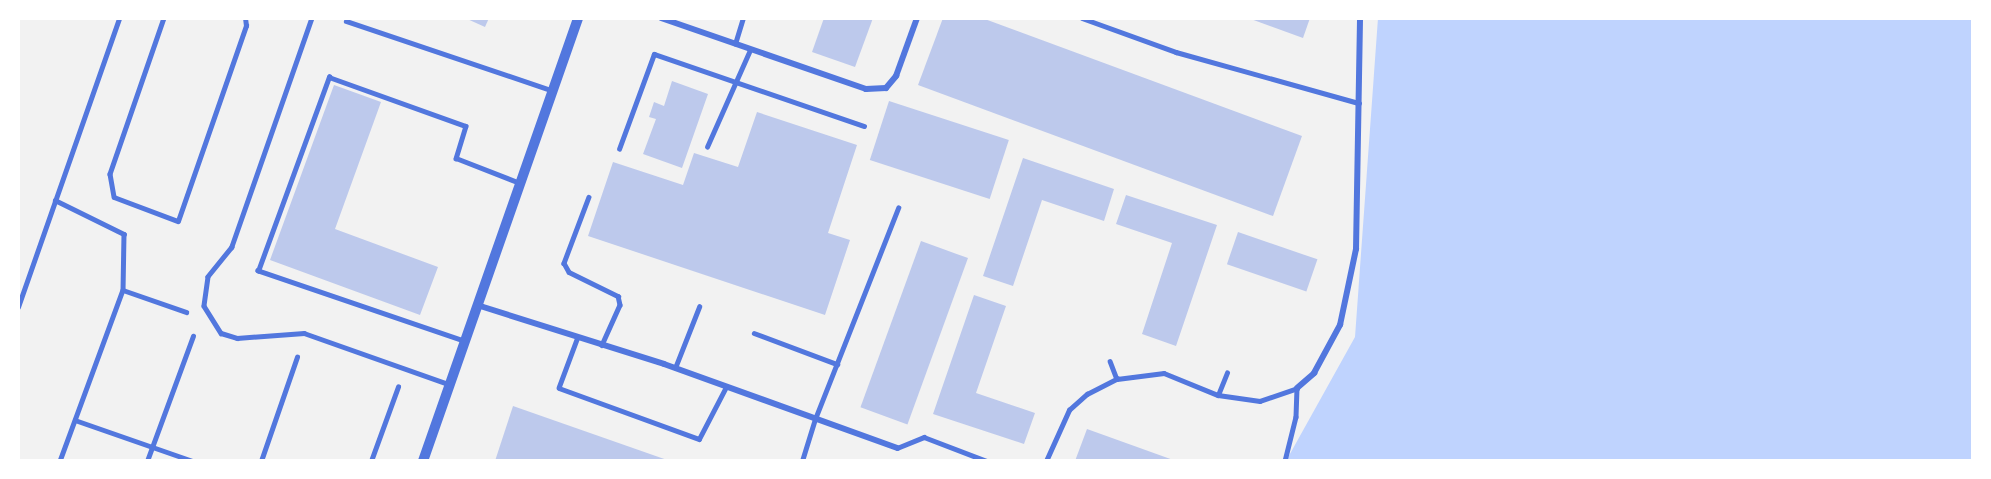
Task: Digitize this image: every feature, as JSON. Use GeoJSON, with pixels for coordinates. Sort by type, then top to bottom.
{"type":"FeatureCollection","features":[{"type":"Feature","properties":{"kind":"street"},"geometry":{"type":"LineString","coordinates":[[423,461],[579,18]]}},
{"type":"Feature","properties":{"kind":"street"},"geometry":{"type":"LineString","coordinates":[[661,18],[866,89],[886,88],[896,75],[917,18]]}},
{"type":"Feature","properties":{"kind":"street"},"geometry":{"type":"LineString","coordinates":[[1297,388],[1314,373],[1340,324],[1356,249],[1360,18]]}},
{"type":"Feature","properties":{"kind":"street"},"geometry":{"type":"LineString","coordinates":[[477,305],[675,368],[897,448]]}},
{"type":"Feature","properties":{"kind":"lane"},"geometry":{"type":"LineString","coordinates":[[18,307],[119,18]]}},
{"type":"Feature","properties":{"kind":"lane"},"geometry":{"type":"LineString","coordinates":[[164,18],[110,174],[114,197],[178,221],[246,26],[245,18]]}},
{"type":"Feature","properties":{"kind":"lane"},"geometry":{"type":"LineString","coordinates":[[312,18],[232,247],[208,278],[204,306],[221,333],[237,338],[304,333],[450,384]]}},
{"type":"Feature","properties":{"kind":"lane"},"geometry":{"type":"LineString","coordinates":[[735,45],[743,18]]}},
{"type":"Feature","properties":{"kind":"lane"},"geometry":{"type":"LineString","coordinates":[[1082,18],[1176,52],[1359,103]]}},
{"type":"Feature","properties":{"kind":"lane"},"geometry":{"type":"LineString","coordinates":[[346,21],[553,91]]}},
{"type":"Feature","properties":{"kind":"lane"},"geometry":{"type":"LineString","coordinates":[[707,147],[722,109],[738,82],[750,50]]}},
{"type":"Feature","properties":{"kind":"lane"},"geometry":{"type":"LineString","coordinates":[[619,149],[654,54],[864,126]]}},
{"type":"Feature","properties":{"kind":"lane"},"geometry":{"type":"LineString","coordinates":[[464,341],[258,271],[329,77],[466,126],[456,158],[521,183]]}},
{"type":"Feature","properties":{"kind":"lane"},"geometry":{"type":"LineString","coordinates":[[589,197],[564,263],[569,273],[618,296],[620,305],[602,345]]}},
{"type":"Feature","properties":{"kind":"lane"},"geometry":{"type":"LineString","coordinates":[[55,200],[124,234],[123,290],[60,461]]}},
{"type":"Feature","properties":{"kind":"lane"},"geometry":{"type":"LineString","coordinates":[[802,461],[815,419],[898,208]]}},
{"type":"Feature","properties":{"kind":"lane"},"geometry":{"type":"LineString","coordinates":[[123,290],[186,312]]}},
{"type":"Feature","properties":{"kind":"lane"},"geometry":{"type":"LineString","coordinates":[[675,368],[699,307]]}},
{"type":"Feature","properties":{"kind":"lane"},"geometry":{"type":"LineString","coordinates":[[754,333],[837,364]]}},
{"type":"Feature","properties":{"kind":"lane"},"geometry":{"type":"LineString","coordinates":[[147,461],[193,336]]}},
{"type":"Feature","properties":{"kind":"lane"},"geometry":{"type":"LineString","coordinates":[[578,337],[559,388],[699,439],[726,387]]}},
{"type":"Feature","properties":{"kind":"lane"},"geometry":{"type":"LineString","coordinates":[[261,461],[297,357]]}},
{"type":"Feature","properties":{"kind":"lane"},"geometry":{"type":"LineString","coordinates":[[1110,361],[1117,379]]}},
{"type":"Feature","properties":{"kind":"lane"},"geometry":{"type":"LineString","coordinates":[[1046,461],[1069,411],[1087,394],[1117,379],[1164,373],[1218,395],[1260,401],[1297,388],[1296,417],[1285,461]]}},
{"type":"Feature","properties":{"kind":"lane"},"geometry":{"type":"LineString","coordinates":[[1218,395],[1227,374]]}},
{"type":"Feature","properties":{"kind":"lane"},"geometry":{"type":"LineString","coordinates":[[371,461],[398,387]]}},
{"type":"Feature","properties":{"kind":"lane"},"geometry":{"type":"LineString","coordinates":[[75,420],[193,461]]}},
{"type":"Feature","properties":{"kind":"lane"},"geometry":{"type":"LineString","coordinates":[[897,448],[924,437],[987,461]]}},
{"type":"Feature","properties":{"kind":"water"},"geometry":{"type":"Polygon","coordinates":[[[1378,18],[1973,18],[1973,461],[1286,461],[1355,337],[1378,18]]]}},
{"type":"Feature","properties":{"kind":"building"},"geometry":{"type":"Polygon","coordinates":[[[465,18],[489,18],[485,27],[465,18]]]}},
{"type":"Feature","properties":{"kind":"building"},"geometry":{"type":"Polygon","coordinates":[[[824,18],[873,18],[855,67],[812,52],[824,18]]]}},
{"type":"Feature","properties":{"kind":"building"},"geometry":{"type":"Polygon","coordinates":[[[943,18],[982,18],[1302,136],[1273,216],[918,85],[943,18]]]}},
{"type":"Feature","properties":{"kind":"building"},"geometry":{"type":"Polygon","coordinates":[[[1248,18],[1310,18],[1303,38],[1248,18]]]}},
{"type":"Feature","properties":{"kind":"building"},"geometry":{"type":"Polygon","coordinates":[[[672,81],[708,94],[682,168],[643,154],[656,119],[649,117],[654,102],[664,106],[672,81]]]}},
{"type":"Feature","properties":{"kind":"building"},"geometry":{"type":"Polygon","coordinates":[[[334,85],[381,102],[335,229],[438,267],[420,315],[270,260],[334,85]]]}},
{"type":"Feature","properties":{"kind":"building"},"geometry":{"type":"Polygon","coordinates":[[[889,101],[1009,140],[990,199],[870,160],[889,101]]]}},
{"type":"Feature","properties":{"kind":"building"},"geometry":{"type":"Polygon","coordinates":[[[757,112],[857,145],[828,233],[850,240],[825,315],[588,236],[613,162],[683,185],[694,153],[738,167],[757,112]]]}},
{"type":"Feature","properties":{"kind":"building"},"geometry":{"type":"Polygon","coordinates":[[[1023,158],[1114,189],[1104,221],[1042,200],[1013,286],[983,276],[1023,158]]]}},
{"type":"Feature","properties":{"kind":"building"},"geometry":{"type":"Polygon","coordinates":[[[1126,195],[1217,225],[1176,346],[1142,334],[1172,243],[1116,224],[1126,195]]]}},
{"type":"Feature","properties":{"kind":"building"},"geometry":{"type":"Polygon","coordinates":[[[1238,232],[1317,259],[1306,291],[1227,264],[1238,232]]]}},
{"type":"Feature","properties":{"kind":"building"},"geometry":{"type":"Polygon","coordinates":[[[921,241],[968,258],[907,424],[860,407],[921,241]]]}},
{"type":"Feature","properties":{"kind":"building"},"geometry":{"type":"Polygon","coordinates":[[[974,295],[1006,306],[976,393],[1035,413],[1024,444],[933,414],[974,295]]]}},
{"type":"Feature","properties":{"kind":"building"},"geometry":{"type":"Polygon","coordinates":[[[513,406],[670,461],[495,461],[513,406]]]}},
{"type":"Feature","properties":{"kind":"building"},"geometry":{"type":"Polygon","coordinates":[[[1087,429],[1176,461],[1075,461],[1087,429]]]}}]}
